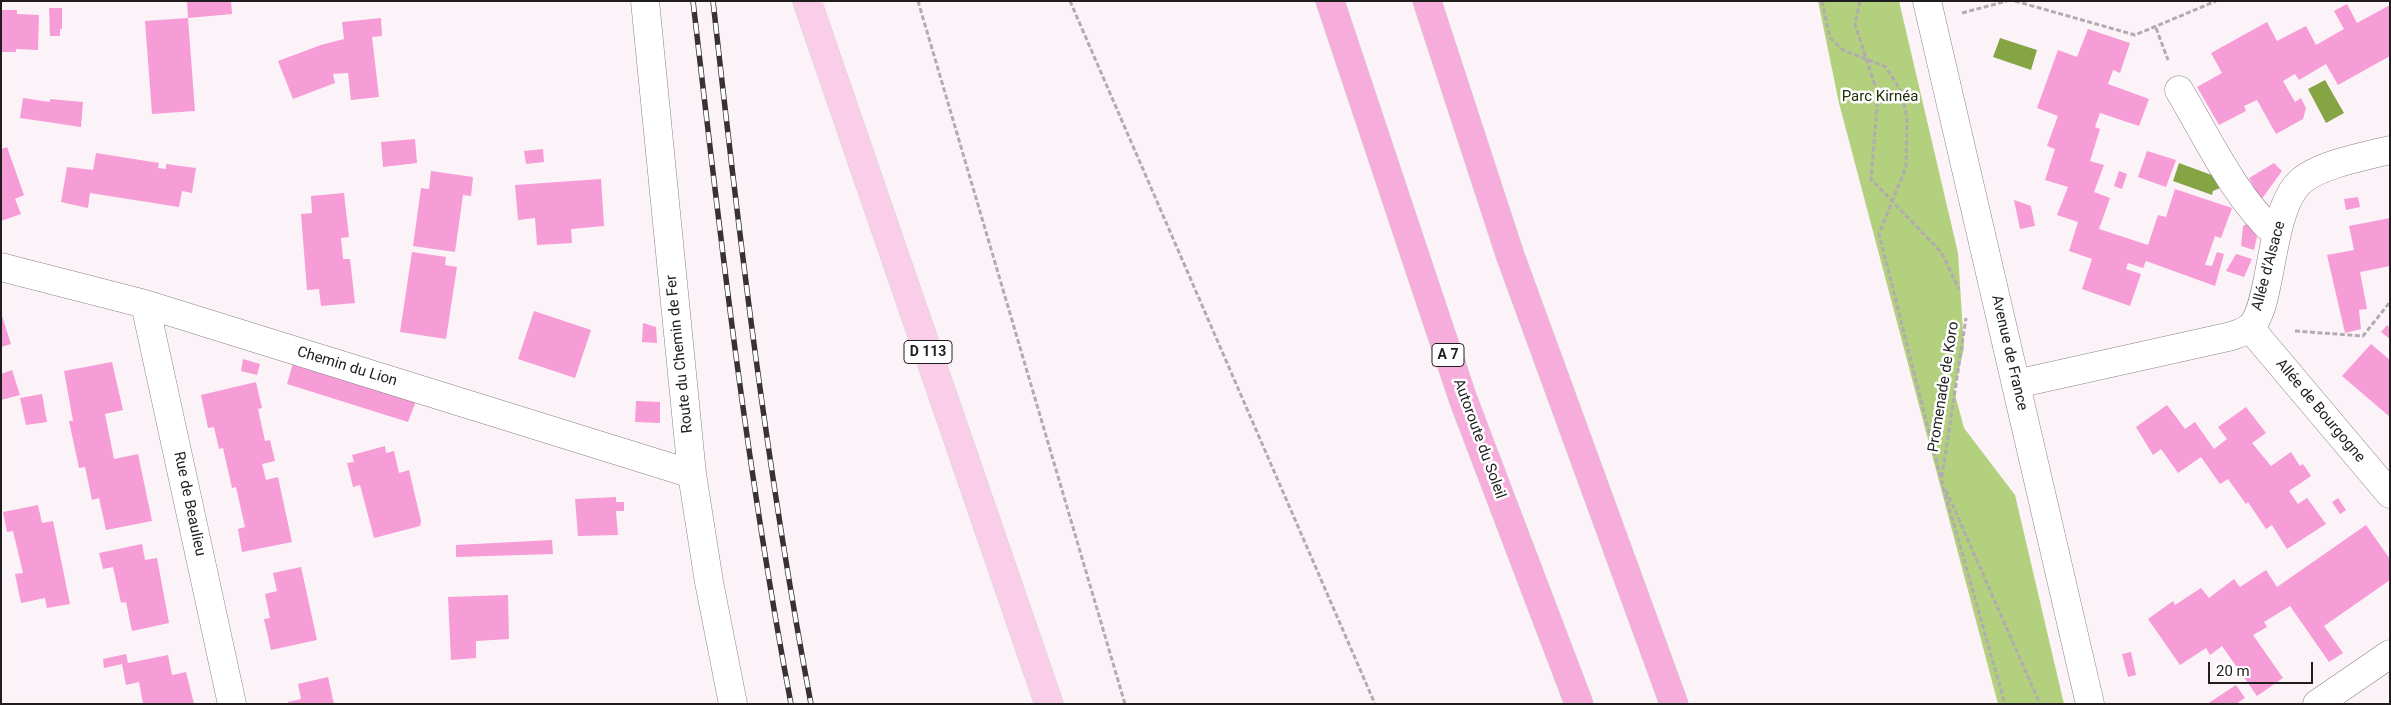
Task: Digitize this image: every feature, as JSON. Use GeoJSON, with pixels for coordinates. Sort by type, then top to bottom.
{"type":"FeatureCollection","features":[{"type":"Feature","properties":{"kind":"highway","name":"Autoroute du Soleil"},"geometry":{"type":"LineString","coordinates":[[1330,1],[1463,398],[1579,704]]}},
{"type":"Feature","properties":{"kind":"highway"},"geometry":{"type":"LineString","coordinates":[[1427,1],[1510,255],[1674,704]]}},
{"type":"Feature","properties":{"kind":"main road","name":"D 113"},"geometry":{"type":"LineString","coordinates":[[807,1],[1049,704]]}},
{"type":"Feature","properties":{"kind":"street","name":"Route du Chemin de Fer"},"geometry":{"type":"LineString","coordinates":[[645,1],[692,474],[709,582],[733,704]]}},
{"type":"Feature","properties":{"kind":"street","name":"Avenue de France"},"geometry":{"type":"LineString","coordinates":[[1930,11],[2090,704]]}},
{"type":"Feature","properties":{"kind":"street"},"geometry":{"type":"LineString","coordinates":[[2179,90],[2257,217],[2276,234]]}},
{"type":"Feature","properties":{"kind":"street","name":"Allée d'Alsace"},"geometry":{"type":"LineString","coordinates":[[2016,384],[2232,336],[2250,328],[2261,306],[2276,234],[2290,196],[2300,182],[2321,170],[2390,150]]}},
{"type":"Feature","properties":{"kind":"street","name":"Chemin du Lion"},"geometry":{"type":"LineString","coordinates":[[1,267],[145,304],[692,474]]}},
{"type":"Feature","properties":{"kind":"street","name":"Rue de Beaulieu"},"geometry":{"type":"LineString","coordinates":[[145,304],[232,704]]}},
{"type":"Feature","properties":{"kind":"street","name":"Allée de Bourgogne"},"geometry":{"type":"LineString","coordinates":[[2250,328],[2390,494]]}},
{"type":"Feature","properties":{"kind":"street"},"geometry":{"type":"LineString","coordinates":[[2317,704],[2390,654]]}},
{"type":"Feature","properties":{"kind":"path"},"geometry":{"type":"LineString","coordinates":[[918,1],[1125,704]]}},
{"type":"Feature","properties":{"kind":"path"},"geometry":{"type":"LineString","coordinates":[[1070,1],[1375,704]]}},
{"type":"Feature","properties":{"kind":"path"},"geometry":{"type":"LineString","coordinates":[[1822,1],[1830,38],[1843,50],[1886,67],[1902,93],[1907,120],[1906,167],[1879,234],[1941,478],[2005,704]]}},
{"type":"Feature","properties":{"kind":"path"},"geometry":{"type":"LineString","coordinates":[[1860,1],[1854,24],[1878,95],[1871,180],[1941,252],[1960,292]]}},
{"type":"Feature","properties":{"kind":"path"},"geometry":{"type":"LineString","coordinates":[[1930,11],[2007,1]]}},
{"type":"Feature","properties":{"kind":"path"},"geometry":{"type":"LineString","coordinates":[[2015,1],[2135,35],[2216,1]]}},
{"type":"Feature","properties":{"kind":"path"},"geometry":{"type":"LineString","coordinates":[[2250,328],[2363,336],[2390,302]]}},
{"type":"Feature","properties":{"kind":"path","name":"Promenade de Koro"},"geometry":{"type":"LineString","coordinates":[[1941,478],[1968,308]]}},
{"type":"Feature","properties":{"kind":"path"},"geometry":{"type":"LineString","coordinates":[[1941,478],[2040,704]]}},
{"type":"Feature","properties":{"kind":"green space","name":"Parc Kirnéa"},"geometry":{"type":"Polygon","coordinates":[[[1818,1],[1899,1],[1958,253],[1964,348],[1954,391],[1964,428],[2015,495],[2064,704],[1998,704],[1839,103],[1818,1]]]}},
{"type":"Feature","properties":{"kind":"shaded area"},"geometry":{"type":"Polygon","coordinates":[[[2000,38],[2037,50],[2031,70],[1993,57],[2000,38]]]}},
{"type":"Feature","properties":{"kind":"shaded area"},"geometry":{"type":"Polygon","coordinates":[[[2325,80],[2344,113],[2326,123],[2308,89],[2325,80]]]}},
{"type":"Feature","properties":{"kind":"shaded area"},"geometry":{"type":"Polygon","coordinates":[[[2179,163],[2217,177],[2220,188],[2213,191],[2212,195],[2173,181],[2179,163]]]}},
{"type":"Feature","properties":{"kind":"building"},"geometry":{"type":"Polygon","coordinates":[[[187,1],[231,1],[232,14],[188,18],[187,1]]]}},
{"type":"Feature","properties":{"kind":"building"},"geometry":{"type":"Polygon","coordinates":[[[2347,4],[2357,23],[2390,5],[2390,56],[2338,85],[2326,64],[2299,80],[2295,74],[2283,81],[2295,102],[2301,98],[2306,108],[2303,119],[2276,134],[2257,100],[2244,106],[2246,111],[2219,125],[2197,87],[2222,73],[2211,53],[2267,22],[2277,41],[2306,26],[2316,45],[2344,29],[2334,11],[2347,4]]]}},
{"type":"Feature","properties":{"kind":"building"},"geometry":{"type":"Polygon","coordinates":[[[49,8],[62,8],[60,36],[50,36],[49,8]]]}},
{"type":"Feature","properties":{"kind":"building"},"geometry":{"type":"Polygon","coordinates":[[[1,10],[17,10],[17,14],[39,15],[38,50],[16,49],[16,52],[1,52],[1,10]]]}},
{"type":"Feature","properties":{"kind":"building"},"geometry":{"type":"Polygon","coordinates":[[[188,18],[195,111],[152,114],[145,21],[188,18]]]}},
{"type":"Feature","properties":{"kind":"building"},"geometry":{"type":"Polygon","coordinates":[[[381,18],[382,36],[372,37],[379,97],[351,100],[348,73],[333,74],[335,83],[293,99],[278,61],[321,45],[344,39],[342,22],[381,18]]]}},
{"type":"Feature","properties":{"kind":"building"},"geometry":{"type":"Polygon","coordinates":[[[2088,29],[2130,43],[2120,73],[2113,70],[2108,84],[2149,99],[2139,126],[2100,113],[2095,127],[2100,129],[2090,161],[2104,165],[2094,192],[2110,198],[2099,229],[2148,245],[2158,215],[2166,217],[2175,189],[2232,208],[2221,238],[2215,236],[2205,265],[2212,266],[2217,252],[2224,254],[2215,286],[2146,261],[2143,268],[2128,263],[2126,269],[2141,274],[2130,306],[2082,289],[2092,259],[2069,251],[2078,222],[2057,215],[2068,187],[2045,180],[2055,149],[2047,146],[2058,116],[2037,108],[2058,50],[2077,57],[2088,29]]]}},
{"type":"Feature","properties":{"kind":"building"},"geometry":{"type":"Polygon","coordinates":[[[23,98],[50,102],[50,99],[83,102],[81,127],[20,118],[23,98]]]}},
{"type":"Feature","properties":{"kind":"building"},"geometry":{"type":"Polygon","coordinates":[[[415,139],[417,163],[383,167],[381,142],[415,139]]]}},
{"type":"Feature","properties":{"kind":"building"},"geometry":{"type":"Polygon","coordinates":[[[7,147],[24,195],[15,199],[21,214],[1,221],[1,149],[7,147]]]}},
{"type":"Feature","properties":{"kind":"building"},"geometry":{"type":"Polygon","coordinates":[[[543,149],[544,162],[526,164],[524,151],[543,149]]]}},
{"type":"Feature","properties":{"kind":"building"},"geometry":{"type":"Polygon","coordinates":[[[2147,151],[2176,160],[2166,187],[2138,177],[2147,151]]]}},
{"type":"Feature","properties":{"kind":"building"},"geometry":{"type":"Polygon","coordinates":[[[96,153],[159,163],[158,168],[166,169],[166,164],[196,168],[192,193],[182,191],[179,207],[90,193],[88,208],[61,202],[67,167],[93,170],[96,153]]]}},
{"type":"Feature","properties":{"kind":"building"},"geometry":{"type":"Polygon","coordinates":[[[2274,163],[2282,171],[2261,200],[2249,178],[2274,163]]]}},
{"type":"Feature","properties":{"kind":"building"},"geometry":{"type":"Polygon","coordinates":[[[431,171],[473,177],[471,196],[463,195],[455,252],[413,246],[421,188],[429,189],[431,171]]]}},
{"type":"Feature","properties":{"kind":"building"},"geometry":{"type":"Polygon","coordinates":[[[2119,171],[2127,174],[2122,189],[2114,186],[2119,171]]]}},
{"type":"Feature","properties":{"kind":"building"},"geometry":{"type":"Polygon","coordinates":[[[601,179],[604,226],[571,229],[572,243],[537,245],[535,218],[518,220],[515,185],[601,179]]]}},
{"type":"Feature","properties":{"kind":"building"},"geometry":{"type":"Polygon","coordinates":[[[344,193],[349,237],[341,238],[343,259],[350,259],[355,303],[321,306],[319,289],[307,290],[301,214],[312,213],[311,196],[344,193]]]}},
{"type":"Feature","properties":{"kind":"building"},"geometry":{"type":"Polygon","coordinates":[[[2358,197],[2360,207],[2346,210],[2344,199],[2358,197]]]}},
{"type":"Feature","properties":{"kind":"building"},"geometry":{"type":"Polygon","coordinates":[[[2014,200],[2031,206],[2035,226],[2020,229],[2014,200]]]}},
{"type":"Feature","properties":{"kind":"building"},"geometry":{"type":"Polygon","coordinates":[[[2390,218],[2390,266],[2360,272],[2367,309],[2359,310],[2361,329],[2345,333],[2327,255],[2354,250],[2349,226],[2390,218]]]}},
{"type":"Feature","properties":{"kind":"building"},"geometry":{"type":"Polygon","coordinates":[[[2249,223],[2257,237],[2254,250],[2241,246],[2243,226],[2249,223]]]}},
{"type":"Feature","properties":{"kind":"building"},"geometry":{"type":"Polygon","coordinates":[[[412,252],[446,257],[445,265],[457,267],[446,339],[400,332],[412,252]]]}},
{"type":"Feature","properties":{"kind":"building"},"geometry":{"type":"Polygon","coordinates":[[[2236,254],[2252,259],[2244,277],[2226,271],[2236,254]]]}},
{"type":"Feature","properties":{"kind":"building"},"geometry":{"type":"Polygon","coordinates":[[[534,311],[591,330],[575,378],[518,359],[534,311]]]}},
{"type":"Feature","properties":{"kind":"building"},"geometry":{"type":"Polygon","coordinates":[[[1,313],[11,344],[1,347],[1,313]]]}},
{"type":"Feature","properties":{"kind":"building"},"geometry":{"type":"Polygon","coordinates":[[[643,323],[656,327],[657,343],[642,342],[643,323]]]}},
{"type":"Feature","properties":{"kind":"building"},"geometry":{"type":"Polygon","coordinates":[[[2387,325],[2390,328],[2390,339],[2381,332],[2387,325]]]}},
{"type":"Feature","properties":{"kind":"building"},"geometry":{"type":"Polygon","coordinates":[[[2371,344],[2390,360],[2390,417],[2342,376],[2371,344]]]}},
{"type":"Feature","properties":{"kind":"building"},"geometry":{"type":"Polygon","coordinates":[[[243,359],[260,364],[257,375],[241,371],[243,359]]]}},
{"type":"Feature","properties":{"kind":"building"},"geometry":{"type":"Polygon","coordinates":[[[112,362],[123,410],[105,414],[114,459],[138,454],[152,521],[106,530],[99,498],[92,500],[85,467],[79,468],[69,421],[73,421],[64,371],[112,362]]]}},
{"type":"Feature","properties":{"kind":"building"},"geometry":{"type":"Polygon","coordinates":[[[293,363],[416,401],[408,422],[287,384],[293,363]]]}},
{"type":"Feature","properties":{"kind":"building"},"geometry":{"type":"Polygon","coordinates":[[[12,370],[20,395],[1,400],[1,374],[12,370]]]}},
{"type":"Feature","properties":{"kind":"building"},"geometry":{"type":"Polygon","coordinates":[[[256,382],[262,408],[258,409],[265,441],[270,440],[275,461],[262,464],[266,480],[278,477],[292,542],[242,552],[238,529],[245,527],[236,487],[232,488],[223,448],[219,449],[214,427],[208,428],[201,395],[256,382]]]}},
{"type":"Feature","properties":{"kind":"building"},"geometry":{"type":"Polygon","coordinates":[[[42,394],[47,422],[26,425],[20,398],[42,394]]]}},
{"type":"Feature","properties":{"kind":"building"},"geometry":{"type":"Polygon","coordinates":[[[636,401],[660,402],[660,423],[635,422],[636,401]]]}},
{"type":"Feature","properties":{"kind":"building"},"geometry":{"type":"Polygon","coordinates":[[[2167,405],[2185,429],[2195,422],[2214,449],[2227,439],[2218,427],[2246,407],[2266,433],[2252,443],[2271,466],[2291,452],[2300,466],[2303,464],[2311,476],[2289,491],[2298,504],[2307,498],[2326,524],[2287,549],[2272,525],[2266,529],[2248,502],[2246,504],[2228,479],[2220,484],[2201,457],[2178,473],[2161,449],[2153,455],[2136,427],[2167,405]]]}},
{"type":"Feature","properties":{"kind":"building"},"geometry":{"type":"Polygon","coordinates":[[[385,446],[386,453],[394,451],[399,473],[409,470],[421,521],[420,526],[374,538],[360,485],[353,487],[347,463],[354,462],[352,455],[385,446]]]}},
{"type":"Feature","properties":{"kind":"building"},"geometry":{"type":"Polygon","coordinates":[[[616,497],[616,502],[624,502],[624,511],[616,511],[618,535],[578,536],[575,499],[616,497]]]}},
{"type":"Feature","properties":{"kind":"building"},"geometry":{"type":"Polygon","coordinates":[[[2338,498],[2346,510],[2340,514],[2332,502],[2338,498]]]}},
{"type":"Feature","properties":{"kind":"building"},"geometry":{"type":"Polygon","coordinates":[[[38,505],[42,523],[53,521],[70,604],[47,608],[45,598],[21,603],[15,574],[23,573],[13,531],[7,532],[3,512],[38,505]]]}},
{"type":"Feature","properties":{"kind":"building"},"geometry":{"type":"Polygon","coordinates":[[[2366,525],[2390,559],[2390,580],[2324,626],[2343,653],[2329,662],[2290,606],[2264,622],[2267,627],[2253,635],[2283,678],[2257,696],[2222,646],[2210,655],[2206,648],[2180,665],[2148,619],[2173,601],[2175,605],[2201,588],[2209,598],[2234,579],[2240,587],[2266,570],[2277,587],[2366,525]]]}},
{"type":"Feature","properties":{"kind":"building"},"geometry":{"type":"Polygon","coordinates":[[[552,540],[553,554],[456,557],[456,545],[552,540]]]}},
{"type":"Feature","properties":{"kind":"building"},"geometry":{"type":"Polygon","coordinates":[[[142,544],[145,560],[157,558],[169,623],[132,631],[126,602],[121,603],[113,567],[103,569],[99,553],[142,544]]]}},
{"type":"Feature","properties":{"kind":"building"},"geometry":{"type":"Polygon","coordinates":[[[301,567],[317,640],[271,650],[264,619],[270,618],[265,594],[277,591],[273,573],[301,567]]]}},
{"type":"Feature","properties":{"kind":"building"},"geometry":{"type":"Polygon","coordinates":[[[508,595],[509,639],[476,641],[476,658],[451,660],[448,597],[508,595]]]}},
{"type":"Feature","properties":{"kind":"building"},"geometry":{"type":"Polygon","coordinates":[[[2131,652],[2136,675],[2128,677],[2122,654],[2131,652]]]}},
{"type":"Feature","properties":{"kind":"building"},"geometry":{"type":"Polygon","coordinates":[[[126,654],[128,663],[168,655],[172,675],[186,672],[194,704],[143,704],[139,682],[126,685],[122,664],[104,668],[103,659],[126,654]]]}},
{"type":"Feature","properties":{"kind":"building"},"geometry":{"type":"Polygon","coordinates":[[[328,677],[334,704],[288,704],[288,702],[301,699],[298,684],[328,677]]]}},
{"type":"Feature","properties":{"kind":"building"},"geometry":{"type":"Polygon","coordinates":[[[2236,685],[2245,698],[2236,704],[2207,704],[2236,685]]]}},
{"type":"Feature","properties":{"kind":"railway"},"geometry":{"type":"LineString","coordinates":[[693,1],[724,265],[748,441],[775,617],[791,704]]}},
{"type":"Feature","properties":{"kind":"railway"},"geometry":{"type":"LineString","coordinates":[[713,1],[755,353],[795,617],[811,704]]}}]}
